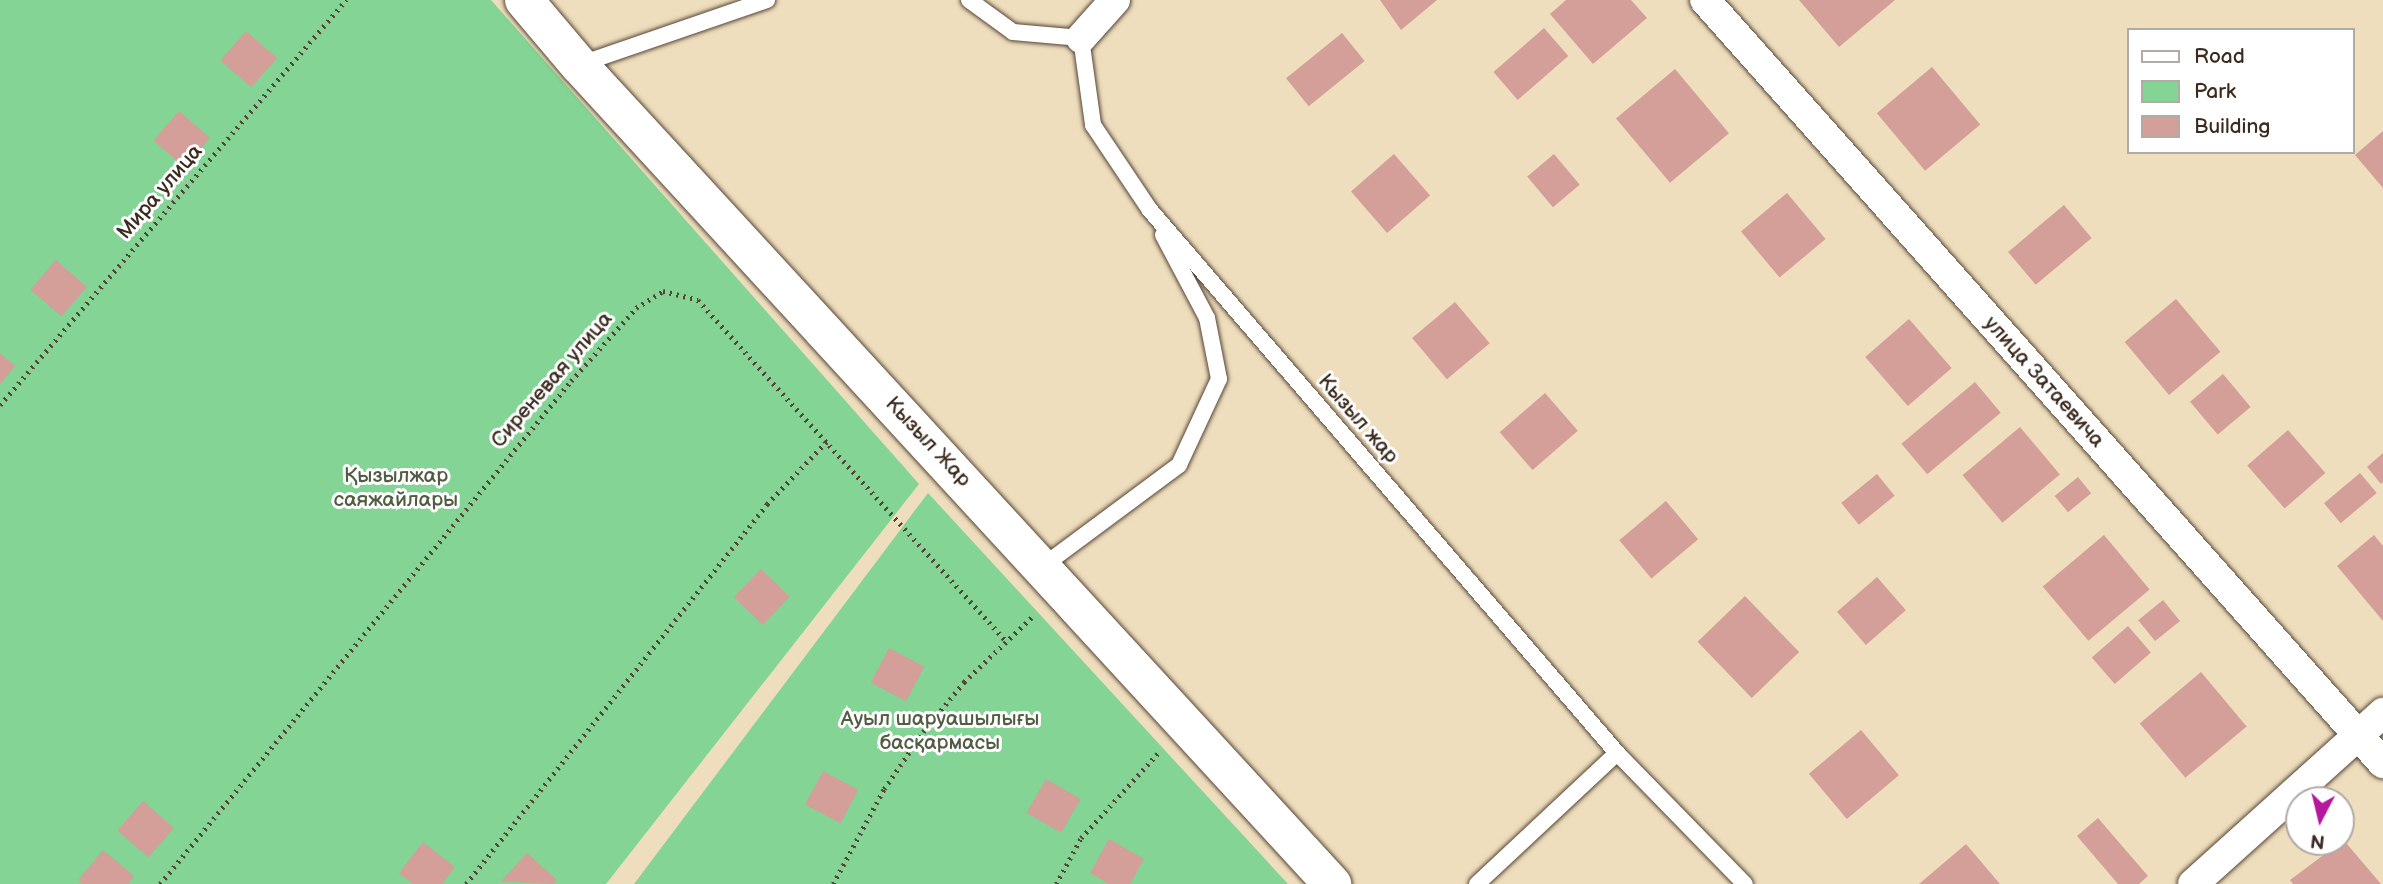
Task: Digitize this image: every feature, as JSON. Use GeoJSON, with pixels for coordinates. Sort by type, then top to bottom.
{"type":"FeatureCollection","features":[{"type":"Feature","properties":{"kind":"main road","name":"Кызыл Жар"},"geometry":{"type":"LineString","coordinates":[[524,0],[579,65],[1192,728],[1332,884]]}},
{"type":"Feature","properties":{"kind":"street"},"geometry":{"type":"LineString","coordinates":[[1081,38],[1115,0]]}},
{"type":"Feature","properties":{"kind":"street","name":"улица Затаевича"},"geometry":{"type":"LineString","coordinates":[[1705,0],[2383,763]]}},
{"type":"Feature","properties":{"kind":"street"},"geometry":{"type":"LineString","coordinates":[[2193,884],[2383,713]]}},
{"type":"Feature","properties":{"kind":"lane"},"geometry":{"type":"LineString","coordinates":[[579,65],[766,0]]}},
{"type":"Feature","properties":{"kind":"lane"},"geometry":{"type":"LineString","coordinates":[[969,0],[1013,32],[1081,38]]}},
{"type":"Feature","properties":{"kind":"lane","name":"Кызыл жар"},"geometry":{"type":"LineString","coordinates":[[1081,38],[1093,125],[1150,210],[1617,753],[1745,884]]}},
{"type":"Feature","properties":{"kind":"lane"},"geometry":{"type":"LineString","coordinates":[[1053,577],[1179,465],[1219,379],[1207,318],[1150,210]]}},
{"type":"Feature","properties":{"kind":"lane"},"geometry":{"type":"LineString","coordinates":[[1478,884],[1617,753]]}},
{"type":"Feature","properties":{"kind":"path","name":"Мира улица"},"geometry":{"type":"LineString","coordinates":[[0,405],[346,0]]}},
{"type":"Feature","properties":{"kind":"path","name":"Сиреневая улица"},"geometry":{"type":"LineString","coordinates":[[160,884],[436,541],[636,307],[663,290],[698,300],[1006,641]]}},
{"type":"Feature","properties":{"kind":"path"},"geometry":{"type":"LineString","coordinates":[[466,884],[767,504],[827,441]]}},
{"type":"Feature","properties":{"kind":"path"},"geometry":{"type":"LineString","coordinates":[[833,884],[884,789],[923,732],[1006,641],[1053,577]]}},
{"type":"Feature","properties":{"kind":"path"},"geometry":{"type":"LineString","coordinates":[[1056,884],[1081,838],[1151,758],[1192,728]]}},
{"type":"Feature","properties":{"kind":"green space","name":"Қызылжар саяжайлары"},"geometry":{"type":"Polygon","coordinates":[[[0,0],[491,0],[919,484],[606,884],[0,884],[0,0]]]}},
{"type":"Feature","properties":{"kind":"green space","name":"Ауыл шаруашылығы басқармасы"},"geometry":{"type":"Polygon","coordinates":[[[928,493],[1288,884],[634,884],[928,493]]]}},
{"type":"Feature","properties":{"kind":"building"},"geometry":{"type":"Polygon","coordinates":[[[1380,0],[1437,0],[1401,30],[1380,0]]]}},
{"type":"Feature","properties":{"kind":"building"},"geometry":{"type":"Polygon","coordinates":[[[1566,0],[1631,0],[1647,18],[1593,64],[1550,14],[1566,0]]]}},
{"type":"Feature","properties":{"kind":"building"},"geometry":{"type":"Polygon","coordinates":[[[1799,0],[1895,0],[1839,47],[1799,0]]]}},
{"type":"Feature","properties":{"kind":"building"},"geometry":{"type":"Polygon","coordinates":[[[1544,28],[1568,56],[1518,100],[1493,72],[1544,28]]]}},
{"type":"Feature","properties":{"kind":"building"},"geometry":{"type":"Polygon","coordinates":[[[246,31],[277,58],[251,87],[220,60],[246,31]]]}},
{"type":"Feature","properties":{"kind":"building"},"geometry":{"type":"Polygon","coordinates":[[[1342,33],[1365,61],[1309,106],[1286,78],[1342,33]]]}},
{"type":"Feature","properties":{"kind":"building"},"geometry":{"type":"Polygon","coordinates":[[[1932,67],[1980,124],[1925,171],[1877,113],[1932,67]]]}},
{"type":"Feature","properties":{"kind":"building"},"geometry":{"type":"Polygon","coordinates":[[[1675,69],[1729,133],[1670,183],[1616,118],[1675,69]]]}},
{"type":"Feature","properties":{"kind":"building"},"geometry":{"type":"Polygon","coordinates":[[[179,111],[210,138],[184,167],[153,140],[179,111]]]}},
{"type":"Feature","properties":{"kind":"building"},"geometry":{"type":"Polygon","coordinates":[[[2383,131],[2383,188],[2355,155],[2383,131]]]}},
{"type":"Feature","properties":{"kind":"building"},"geometry":{"type":"Polygon","coordinates":[[[1394,154],[1430,196],[1387,233],[1351,191],[1394,154]]]}},
{"type":"Feature","properties":{"kind":"building"},"geometry":{"type":"Polygon","coordinates":[[[1554,154],[1580,185],[1553,207],[1527,176],[1554,154]]]}},
{"type":"Feature","properties":{"kind":"building"},"geometry":{"type":"Polygon","coordinates":[[[1787,193],[1826,239],[1780,278],[1741,232],[1787,193]]]}},
{"type":"Feature","properties":{"kind":"building"},"geometry":{"type":"Polygon","coordinates":[[[2064,205],[2092,238],[2036,285],[2008,252],[2064,205]]]}},
{"type":"Feature","properties":{"kind":"building"},"geometry":{"type":"Polygon","coordinates":[[[56,260],[87,287],[61,316],[30,289],[56,260]]]}},
{"type":"Feature","properties":{"kind":"building"},"geometry":{"type":"Polygon","coordinates":[[[2176,299],[2220,352],[2169,395],[2125,342],[2176,299]]]}},
{"type":"Feature","properties":{"kind":"building"},"geometry":{"type":"Polygon","coordinates":[[[1455,302],[1490,343],[1447,379],[1412,338],[1455,302]]]}},
{"type":"Feature","properties":{"kind":"building"},"geometry":{"type":"Polygon","coordinates":[[[1909,319],[1952,368],[1908,406],[1865,357],[1909,319]]]}},
{"type":"Feature","properties":{"kind":"building"},"geometry":{"type":"Polygon","coordinates":[[[0,353],[15,366],[0,384],[0,353]]]}},
{"type":"Feature","properties":{"kind":"building"},"geometry":{"type":"Polygon","coordinates":[[[2223,374],[2251,407],[2218,435],[2190,402],[2223,374]]]}},
{"type":"Feature","properties":{"kind":"building"},"geometry":{"type":"Polygon","coordinates":[[[1975,382],[2001,413],[1927,474],[1901,444],[1975,382]]]}},
{"type":"Feature","properties":{"kind":"building"},"geometry":{"type":"Polygon","coordinates":[[[1545,393],[1578,431],[1533,470],[1500,432],[1545,393]]]}},
{"type":"Feature","properties":{"kind":"building"},"geometry":{"type":"Polygon","coordinates":[[[2020,427],[2060,474],[2002,523],[1963,475],[2020,427]]]}},
{"type":"Feature","properties":{"kind":"building"},"geometry":{"type":"Polygon","coordinates":[[[2288,430],[2325,473],[2285,508],[2247,465],[2288,430]]]}},
{"type":"Feature","properties":{"kind":"building"},"geometry":{"type":"Polygon","coordinates":[[[2383,453],[2383,482],[2381,484],[2367,467],[2383,453]]]}},
{"type":"Feature","properties":{"kind":"building"},"geometry":{"type":"Polygon","coordinates":[[[2360,473],[2377,493],[2341,523],[2324,503],[2360,473]]]}},
{"type":"Feature","properties":{"kind":"building"},"geometry":{"type":"Polygon","coordinates":[[[1877,474],[1895,496],[1859,525],[1841,503],[1877,474]]]}},
{"type":"Feature","properties":{"kind":"building"},"geometry":{"type":"Polygon","coordinates":[[[2078,477],[2091,493],[2068,512],[2055,496],[2078,477]]]}},
{"type":"Feature","properties":{"kind":"building"},"geometry":{"type":"Polygon","coordinates":[[[1666,501],[1698,539],[1651,579],[1619,540],[1666,501]]]}},
{"type":"Feature","properties":{"kind":"building"},"geometry":{"type":"Polygon","coordinates":[[[2104,535],[2150,589],[2088,641],[2043,586],[2104,535]]]}},
{"type":"Feature","properties":{"kind":"building"},"geometry":{"type":"Polygon","coordinates":[[[2374,535],[2383,546],[2383,621],[2337,566],[2374,535]]]}},
{"type":"Feature","properties":{"kind":"building"},"geometry":{"type":"Polygon","coordinates":[[[761,569],[790,597],[763,625],[734,597],[761,569]]]}},
{"type":"Feature","properties":{"kind":"building"},"geometry":{"type":"Polygon","coordinates":[[[1877,577],[1906,610],[1866,645],[1837,612],[1877,577]]]}},
{"type":"Feature","properties":{"kind":"building"},"geometry":{"type":"Polygon","coordinates":[[[1745,596],[1799,652],[1752,698],[1698,642],[1745,596]]]}},
{"type":"Feature","properties":{"kind":"building"},"geometry":{"type":"Polygon","coordinates":[[[2163,600],[2180,621],[2155,641],[2138,620],[2163,600]]]}},
{"type":"Feature","properties":{"kind":"building"},"geometry":{"type":"Polygon","coordinates":[[[2128,626],[2151,652],[2115,684],[2092,657],[2128,626]]]}},
{"type":"Feature","properties":{"kind":"building"},"geometry":{"type":"Polygon","coordinates":[[[889,648],[924,667],[906,701],[871,682],[889,648]]]}},
{"type":"Feature","properties":{"kind":"building"},"geometry":{"type":"Polygon","coordinates":[[[2201,672],[2247,726],[2185,778],[2140,723],[2201,672]]]}},
{"type":"Feature","properties":{"kind":"building"},"geometry":{"type":"Polygon","coordinates":[[[1861,730],[1899,775],[1847,819],[1809,774],[1861,730]]]}},
{"type":"Feature","properties":{"kind":"building"},"geometry":{"type":"Polygon","coordinates":[[[823,771],[858,790],[840,823],[805,805],[823,771]]]}},
{"type":"Feature","properties":{"kind":"building"},"geometry":{"type":"Polygon","coordinates":[[[1046,779],[1081,799],[1061,833],[1026,813],[1046,779]]]}},
{"type":"Feature","properties":{"kind":"building"},"geometry":{"type":"Polygon","coordinates":[[[143,801],[174,828],[148,857],[117,830],[143,801]]]}},
{"type":"Feature","properties":{"kind":"building"},"geometry":{"type":"Polygon","coordinates":[[[2098,818],[2148,876],[2139,884],[2118,884],[2077,836],[2098,818]]]}},
{"type":"Feature","properties":{"kind":"building"},"geometry":{"type":"Polygon","coordinates":[[[1109,839],[1144,859],[1130,884],[1109,884],[1090,873],[1109,839]]]}},
{"type":"Feature","properties":{"kind":"building"},"geometry":{"type":"Polygon","coordinates":[[[423,842],[455,867],[442,884],[413,884],[399,873],[423,842]]]}},
{"type":"Feature","properties":{"kind":"building"},"geometry":{"type":"Polygon","coordinates":[[[1966,844],[2000,884],[1919,884],[1966,844]]]}},
{"type":"Feature","properties":{"kind":"building"},"geometry":{"type":"Polygon","coordinates":[[[103,850],[134,876],[128,884],[83,884],[78,880],[103,850]]]}},
{"type":"Feature","properties":{"kind":"building"},"geometry":{"type":"Polygon","coordinates":[[[527,853],[557,880],[553,884],[501,881],[527,853]]]}},
{"type":"Feature","properties":{"kind":"building"},"geometry":{"type":"Polygon","coordinates":[[[2355,853],[2381,884],[2293,884],[2290,880],[2322,856],[2355,856],[2355,853]]]}}]}
